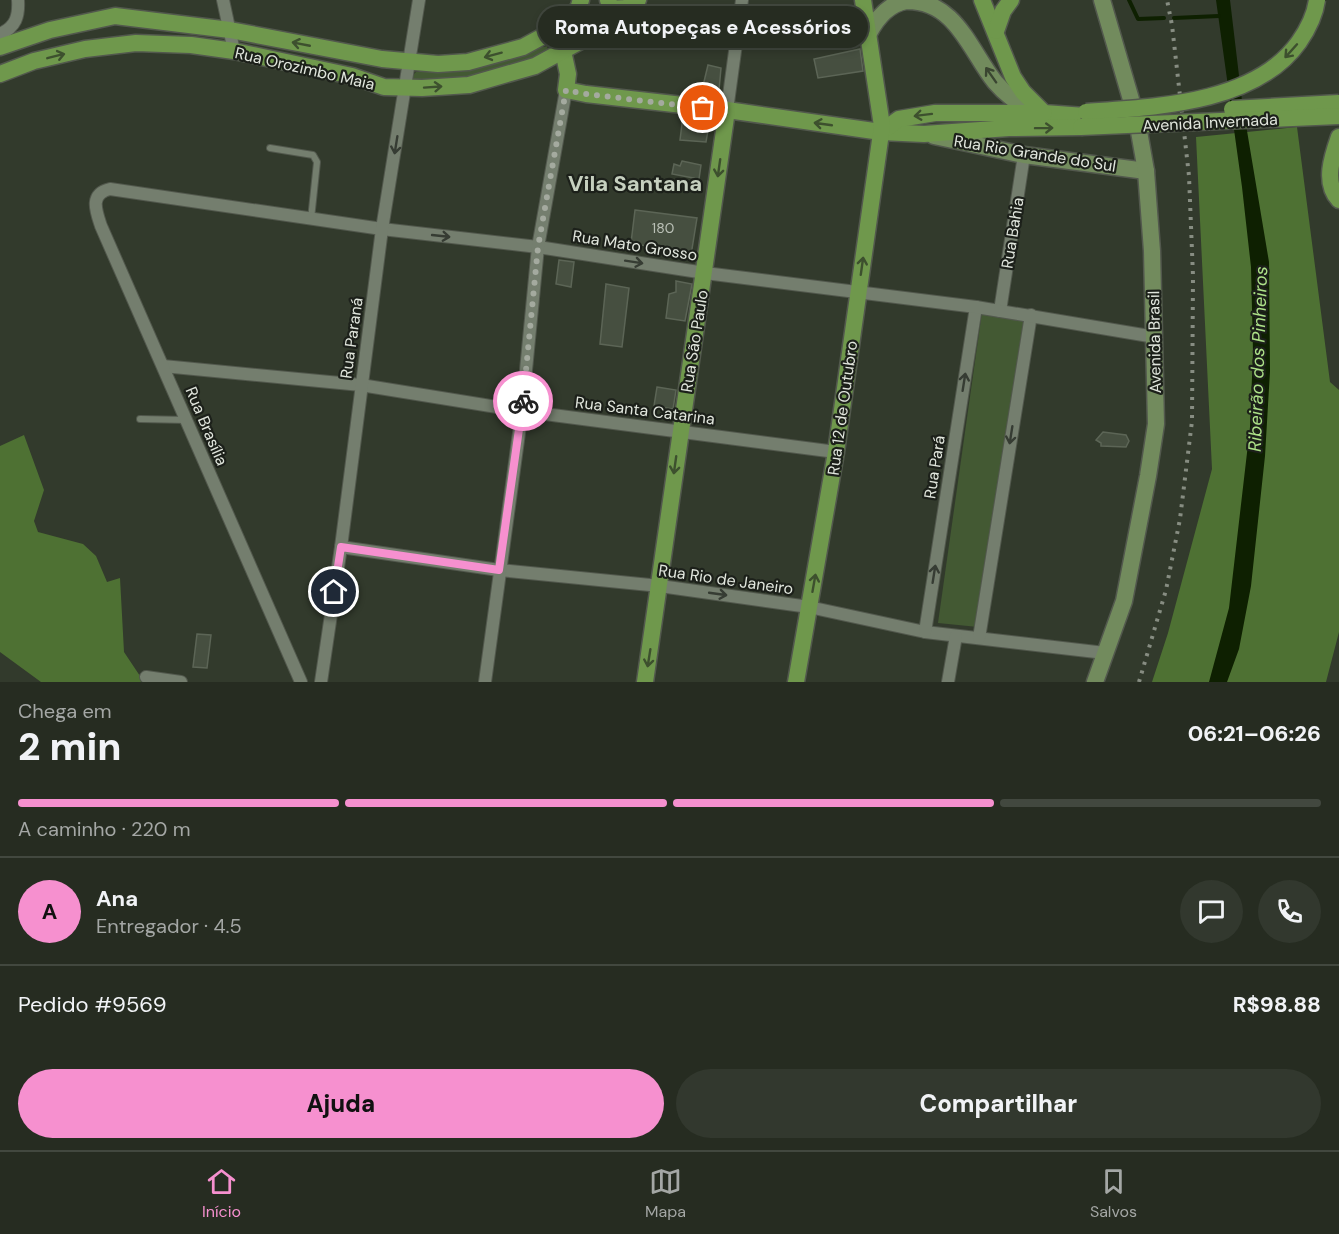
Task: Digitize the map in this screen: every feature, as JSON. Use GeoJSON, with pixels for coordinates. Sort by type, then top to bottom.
{"type":"FeatureCollection","features":[{"type":"Feature","properties":{"kind":"main road"},"geometry":{"type":"LineString","coordinates":[[609,4],[626,8],[638,0]]}},
{"type":"Feature","properties":{"kind":"main road","name":"Rua 12 de Outubro"},"geometry":{"type":"LineString","coordinates":[[796,682],[836,452],[882,126],[863,0]]}},
{"type":"Feature","properties":{"kind":"main road"},"geometry":{"type":"LineString","coordinates":[[982,0],[1013,77],[1039,113]]}},
{"type":"Feature","properties":{"kind":"main road"},"geometry":{"type":"LineString","coordinates":[[996,31],[1003,11],[1011,0]]}},
{"type":"Feature","properties":{"kind":"main road","name":"Avenida Brasil"},"geometry":{"type":"LineString","coordinates":[[1095,682],[1124,601],[1148,476],[1155,424],[1152,251],[1146,171],[1137,120],[1102,0]]}},
{"type":"Feature","properties":{"kind":"main road"},"geometry":{"type":"LineString","coordinates":[[547,34],[563,51],[568,74],[566,90],[881,132],[924,134],[1009,129],[1084,118],[1184,102],[1243,86],[1268,72],[1292,52],[1307,31],[1317,0]]}},
{"type":"Feature","properties":{"kind":"main road"},"geometry":{"type":"LineString","coordinates":[[869,33],[874,22],[883,13],[904,2],[929,2],[954,18],[999,86],[1014,101],[1039,113]]}},
{"type":"Feature","properties":{"kind":"main road","name":"Rua Orozimbo Maia"},"geometry":{"type":"LineString","coordinates":[[0,47],[50,30],[115,16],[230,30],[408,62],[438,64],[468,62],[523,47],[547,34],[580,3]]}},
{"type":"Feature","properties":{"kind":"main road"},"geometry":{"type":"LineString","coordinates":[[580,3],[583,19],[592,24],[598,24]]}},
{"type":"Feature","properties":{"kind":"main road","name":"Rua Orozimbo Maia"},"geometry":{"type":"LineString","coordinates":[[0,74],[34,61],[112,44],[136,43],[191,45],[234,51],[352,76],[384,87],[469,85],[535,66],[579,42],[598,24],[607,19],[609,4]]}},
{"type":"Feature","properties":{"kind":"main road","name":"Avenida Invernada"},"geometry":{"type":"LineString","coordinates":[[1084,118],[1339,103]]}},
{"type":"Feature","properties":{"kind":"main road","name":"Rua São Paulo"},"geometry":{"type":"LineString","coordinates":[[645,682],[727,110]]}},
{"type":"Feature","properties":{"kind":"main road","name":"Rua Rio Grande do Sul"},"geometry":{"type":"LineString","coordinates":[[881,132],[899,119],[935,113],[1039,113],[1084,118]]}},
{"type":"Feature","properties":{"kind":"main road","name":"Avenida Invernada"},"geometry":{"type":"LineString","coordinates":[[1084,118],[1339,116]]}},
{"type":"Feature","properties":{"kind":"main road","name":"Rua Rio Grande do Sul"},"geometry":{"type":"LineString","coordinates":[[924,134],[1024,155],[1146,171]]}},
{"type":"Feature","properties":{"kind":"main road"},"geometry":{"type":"LineString","coordinates":[[1339,137],[1333,156],[1330,182],[1332,191],[1339,200]]}},
{"type":"Feature","properties":{"kind":"street"},"geometry":{"type":"LineString","coordinates":[[223,0],[234,51]]}},
{"type":"Feature","properties":{"kind":"street","name":"Rua Paraná"},"geometry":{"type":"LineString","coordinates":[[321,682],[341,547],[382,229],[420,0]]}},
{"type":"Feature","properties":{"kind":"street","name":"Rua São Paulo"},"geometry":{"type":"LineString","coordinates":[[727,110],[741,0]]}},
{"type":"Feature","properties":{"kind":"street"},"geometry":{"type":"LineString","coordinates":[[0,34],[12,27],[16,20],[18,5]]}},
{"type":"Feature","properties":{"kind":"street"},"geometry":{"type":"LineString","coordinates":[[485,682],[522,411],[538,247],[566,90]]}},
{"type":"Feature","properties":{"kind":"street","name":"Rua Bahia"},"geometry":{"type":"LineString","coordinates":[[1000,311],[1024,155]]}},
{"type":"Feature","properties":{"kind":"street","name":"Rua Mato Grosso"},"geometry":{"type":"LineString","coordinates":[[110,189],[382,229],[538,247],[705,273],[976,307],[1155,337]]}},
{"type":"Feature","properties":{"kind":"street","name":"Rua Brasília"},"geometry":{"type":"LineString","coordinates":[[110,189],[102,191],[98,196],[95,208],[301,682]]}},
{"type":"Feature","properties":{"kind":"street","name":"Rua Pará"},"geometry":{"type":"LineString","coordinates":[[925,632],[976,307]]}},
{"type":"Feature","properties":{"kind":"street"},"geometry":{"type":"LineString","coordinates":[[979,638],[1030,315]]}},
{"type":"Feature","properties":{"kind":"street","name":"Rua Santa Catarina"},"geometry":{"type":"LineString","coordinates":[[163,366],[362,385],[522,411],[836,452]]}},
{"type":"Feature","properties":{"kind":"street","name":"Rua Rio de Janeiro"},"geometry":{"type":"LineString","coordinates":[[341,547],[499,570],[660,586],[810,607],[925,632],[1105,653]]}},
{"type":"Feature","properties":{"kind":"street"},"geometry":{"type":"LineString","coordinates":[[948,682],[956,636]]}},
{"type":"Feature","properties":{"kind":"street"},"geometry":{"type":"LineString","coordinates":[[146,677],[181,682]]}},
{"type":"Feature","properties":{"kind":"lane"},"geometry":{"type":"LineString","coordinates":[[270,148],[312,155],[317,162],[311,219]]}},
{"type":"Feature","properties":{"kind":"lane"},"geometry":{"type":"LineString","coordinates":[[140,418],[187,420]]}},
{"type":"Feature","properties":{"kind":"shaded area"},"geometry":{"type":"Polygon","coordinates":[[[543,44],[543,47],[547,46],[548,51],[486,75],[458,81],[413,80],[416,72],[467,71],[543,44]]]}},
{"type":"Feature","properties":{"kind":"shaded area"},"geometry":{"type":"Polygon","coordinates":[[[982,312],[1029,318],[978,627],[938,623],[982,312]]]}},
{"type":"Feature","properties":{"kind":"green space"},"geometry":{"type":"Polygon","coordinates":[[[1297,127],[1330,382],[1339,390],[1339,632],[1326,682],[1152,682],[1168,633],[1212,469],[1196,137],[1297,127]]]}},
{"type":"Feature","properties":{"kind":"green space"},"geometry":{"type":"Polygon","coordinates":[[[24,435],[44,490],[34,521],[38,532],[83,544],[96,556],[107,582],[120,578],[124,652],[144,682],[41,682],[0,652],[0,446],[24,435]]]}},
{"type":"Feature","properties":{"kind":"water","name":"Ribeirão dos Pinheiros"},"geometry":{"type":"Polygon","coordinates":[[[1216,0],[1230,0],[1242,101],[1269,262],[1270,371],[1265,456],[1251,586],[1239,649],[1227,682],[1209,682],[1229,608],[1250,427],[1253,352],[1251,267],[1216,0]]]}},
{"type":"Feature","properties":{"kind":"building"},"geometry":{"type":"Polygon","coordinates":[[[860,49],[863,71],[818,78],[814,59],[860,49]]]}},
{"type":"Feature","properties":{"kind":"building"},"geometry":{"type":"Polygon","coordinates":[[[708,65],[721,68],[719,90],[710,88],[702,90],[708,65]]]}},
{"type":"Feature","properties":{"kind":"building"},"geometry":{"type":"Polygon","coordinates":[[[683,116],[710,119],[706,142],[680,140],[683,116]]]}},
{"type":"Feature","properties":{"kind":"building"},"geometry":{"type":"Polygon","coordinates":[[[682,161],[701,165],[699,179],[672,174],[674,164],[680,166],[682,161]]]}},
{"type":"Feature","properties":{"kind":"building"},"geometry":{"type":"Polygon","coordinates":[[[635,210],[697,218],[691,255],[631,243],[635,210]]]}},
{"type":"Feature","properties":{"kind":"building"},"geometry":{"type":"Polygon","coordinates":[[[559,260],[574,262],[571,287],[556,284],[559,260]]]}},
{"type":"Feature","properties":{"kind":"building"},"geometry":{"type":"Polygon","coordinates":[[[676,281],[692,284],[685,321],[666,318],[669,294],[676,292],[676,281]]]}},
{"type":"Feature","properties":{"kind":"building"},"geometry":{"type":"Polygon","coordinates":[[[606,284],[629,288],[622,347],[600,344],[606,284]]]}},
{"type":"Feature","properties":{"kind":"building"},"geometry":{"type":"Polygon","coordinates":[[[657,387],[676,390],[673,409],[654,406],[657,387]]]}},
{"type":"Feature","properties":{"kind":"building"},"geometry":{"type":"Polygon","coordinates":[[[1103,432],[1126,435],[1129,441],[1126,447],[1101,446],[1101,443],[1096,440],[1103,432]]]}},
{"type":"Feature","properties":{"kind":"building"},"geometry":{"type":"Polygon","coordinates":[[[197,634],[211,635],[207,668],[193,667],[197,634]]]}},
{"type":"Feature","properties":{"kind":"waterway"},"geometry":{"type":"LineString","coordinates":[[1129,0],[1138,19],[1164,18]]}},
{"type":"Feature","properties":{"kind":"waterway"},"geometry":{"type":"LineString","coordinates":[[1174,18],[1219,16]]}},
{"type":"Feature","properties":{"kind":"railway"},"geometry":{"type":"LineString","coordinates":[[1139,682],[1166,590],[1180,519],[1192,421],[1193,276],[1189,176],[1172,25],[1167,0]]}},
{"type":"Feature","properties":{"kind":"way so far"},"geometry":{"type":"LineString","coordinates":[[523,401],[538,247],[566,90],[703,108]]}},
{"type":"Feature","properties":{"kind":"place","name":"Roma Autopeças e Acessórios"},"geometry":{"type":"Point","coordinates":[703,108]}},
{"type":"Feature","properties":{"kind":"district","name":"Vila Santana"},"geometry":{"type":"Point","coordinates":[635,183]}},
{"type":"Feature","properties":{"kind":"route"},"geometry":{"type":"LineString","coordinates":[[334,592],[341,547],[499,570],[523,401]]}}]}
